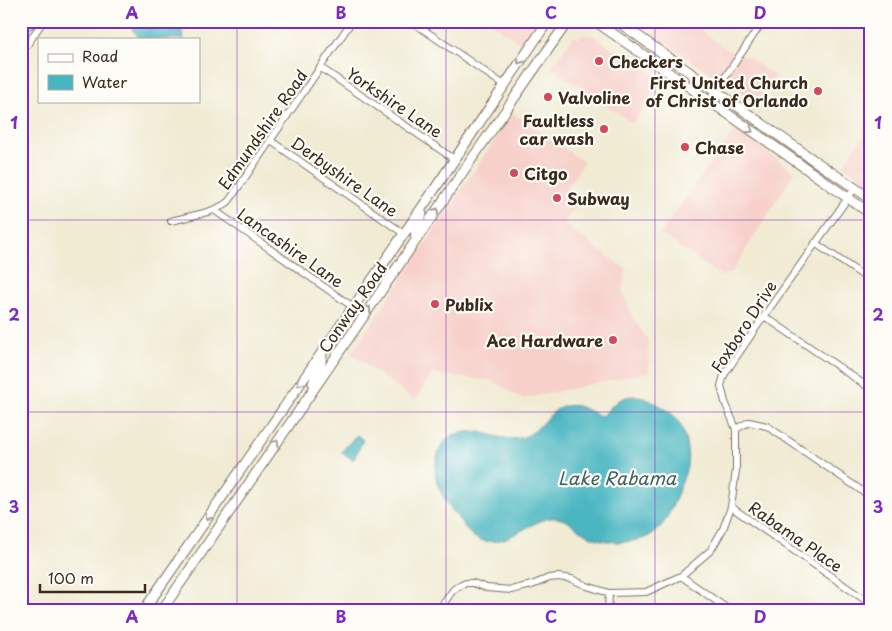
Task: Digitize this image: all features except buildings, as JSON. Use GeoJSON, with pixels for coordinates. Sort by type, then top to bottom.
{"type":"FeatureCollection","features":[{"type":"Feature","properties":{"kind":"main road","name":"Conway Road"},"geometry":{"type":"LineString","coordinates":[[144,610],[432,193],[548,21]]}},
{"type":"Feature","properties":{"kind":"main road","name":"Conway Road"},"geometry":{"type":"LineString","coordinates":[[162,610],[568,21]]}},
{"type":"Feature","properties":{"kind":"main road"},"geometry":{"type":"LineString","coordinates":[[595,21],[871,214]]}},
{"type":"Feature","properties":{"kind":"main road"},"geometry":{"type":"LineString","coordinates":[[617,21],[871,199]]}},
{"type":"Feature","properties":{"kind":"main road"},"geometry":{"type":"LineString","coordinates":[[416,240],[418,222],[432,193]]}},
{"type":"Feature","properties":{"kind":"main road"},"geometry":{"type":"LineString","coordinates":[[398,266],[403,248],[404,233]]}},
{"type":"Feature","properties":{"kind":"main road"},"geometry":{"type":"LineString","coordinates":[[308,397],[321,362],[322,352]]}},
{"type":"Feature","properties":{"kind":"street"},"geometry":{"type":"LineString","coordinates":[[21,54],[43,21]]}},
{"type":"Feature","properties":{"kind":"street","name":"Edmundshire Road"},"geometry":{"type":"LineString","coordinates":[[171,220],[214,210],[224,206],[229,201],[352,21]]}},
{"type":"Feature","properties":{"kind":"street"},"geometry":{"type":"LineString","coordinates":[[411,21],[504,85]]}},
{"type":"Feature","properties":{"kind":"street"},"geometry":{"type":"LineString","coordinates":[[709,101],[763,21]]}},
{"type":"Feature","properties":{"kind":"street","name":"Yorkshire Lane"},"geometry":{"type":"LineString","coordinates":[[320,68],[454,159]]}},
{"type":"Feature","properties":{"kind":"street"},"geometry":{"type":"LineString","coordinates":[[735,120],[743,110]]}},
{"type":"Feature","properties":{"kind":"street","name":"Derbyshire Lane"},"geometry":{"type":"LineString","coordinates":[[271,141],[404,233]]}},
{"type":"Feature","properties":{"kind":"street"},"geometry":{"type":"LineString","coordinates":[[834,189],[841,179]]}},
{"type":"Feature","properties":{"kind":"street","name":"Foxboro Drive"},"geometry":{"type":"LineString","coordinates":[[439,610],[453,590],[466,583],[473,583],[487,588],[511,590],[558,577],[572,579],[609,593],[646,592],[681,576],[711,550],[723,530],[731,507],[736,470],[736,429],[721,386],[724,375],[855,188]]}},
{"type":"Feature","properties":{"kind":"street","name":"Lancashire Lane"},"geometry":{"type":"LineString","coordinates":[[214,210],[353,307]]}},
{"type":"Feature","properties":{"kind":"street"},"geometry":{"type":"LineString","coordinates":[[816,243],[871,281]]}},
{"type":"Feature","properties":{"kind":"street"},"geometry":{"type":"LineString","coordinates":[[764,316],[871,389]]}},
{"type":"Feature","properties":{"kind":"street"},"geometry":{"type":"LineString","coordinates":[[736,429],[749,422],[768,426],[871,498]]}},
{"type":"Feature","properties":{"kind":"street"},"geometry":{"type":"LineString","coordinates":[[236,477],[248,484]]}},
{"type":"Feature","properties":{"kind":"street","name":"Rabama Place"},"geometry":{"type":"LineString","coordinates":[[731,507],[871,604]]}},
{"type":"Feature","properties":{"kind":"street"},"geometry":{"type":"LineString","coordinates":[[681,576],[729,610]]}},
{"type":"Feature","properties":{"kind":"street"},"geometry":{"type":"LineString","coordinates":[[608,610],[609,593]]}},
{"type":"Feature","properties":{"kind":"shaded area"},"geometry":{"type":"Polygon","coordinates":[[[489,21],[539,21],[523,45],[489,21]]]}},
{"type":"Feature","properties":{"kind":"shaded area"},"geometry":{"type":"Polygon","coordinates":[[[661,21],[699,21],[705,25],[701,31],[730,51],[750,58],[775,76],[755,105],[653,34],[661,21]]]}},
{"type":"Feature","properties":{"kind":"shaded area"},"geometry":{"type":"Polygon","coordinates":[[[582,35],[592,35],[662,79],[633,124],[551,67],[574,36],[579,39],[582,35]]]}},
{"type":"Feature","properties":{"kind":"shaded area"},"geometry":{"type":"Polygon","coordinates":[[[513,113],[584,162],[567,188],[582,199],[563,224],[627,270],[622,290],[633,318],[648,340],[649,372],[522,399],[493,381],[432,374],[415,400],[351,354],[513,113]]]}},
{"type":"Feature","properties":{"kind":"shaded area"},"geometry":{"type":"Polygon","coordinates":[[[871,125],[871,184],[843,165],[871,125]]]}},
{"type":"Feature","properties":{"kind":"shaded area"},"geometry":{"type":"Polygon","coordinates":[[[738,131],[795,172],[731,273],[721,276],[660,234],[731,135],[738,131]]]}},
{"type":"Feature","properties":{"kind":"water"},"geometry":{"type":"Polygon","coordinates":[[[135,21],[182,21],[180,26],[184,38],[139,38],[132,29],[135,21]]]}},
{"type":"Feature","properties":{"kind":"water","name":"Lake Rabama"},"geometry":{"type":"Polygon","coordinates":[[[639,396],[663,407],[674,415],[681,426],[688,457],[687,467],[675,501],[663,524],[651,535],[633,541],[612,542],[592,537],[562,519],[551,518],[538,522],[507,538],[490,542],[479,540],[469,533],[443,496],[436,480],[437,457],[443,444],[453,435],[477,432],[501,438],[513,439],[524,437],[561,408],[577,406],[602,416],[620,400],[639,396]]]}},
{"type":"Feature","properties":{"kind":"water"},"geometry":{"type":"Polygon","coordinates":[[[357,435],[363,440],[354,459],[352,459],[342,453],[342,451],[357,435]]]}},
{"type":"Feature","properties":{"kind":"place","name":"Checkers"},"geometry":{"type":"Point","coordinates":[599,61]}},
{"type":"Feature","properties":{"kind":"place","name":"First United Church of Christ of Orlando"},"geometry":{"type":"Point","coordinates":[818,91]}},
{"type":"Feature","properties":{"kind":"place","name":"Valvoline"},"geometry":{"type":"Point","coordinates":[548,97]}},
{"type":"Feature","properties":{"kind":"place","name":"Faultless car wash"},"geometry":{"type":"Point","coordinates":[604,129]}},
{"type":"Feature","properties":{"kind":"place","name":"Chase"},"geometry":{"type":"Point","coordinates":[685,147]}},
{"type":"Feature","properties":{"kind":"place","name":"Citgo"},"geometry":{"type":"Point","coordinates":[514,173]}},
{"type":"Feature","properties":{"kind":"place","name":"Subway"},"geometry":{"type":"Point","coordinates":[557,198]}},
{"type":"Feature","properties":{"kind":"place","name":"Publix"},"geometry":{"type":"Point","coordinates":[435,304]}},
{"type":"Feature","properties":{"kind":"place","name":"Ace Hardware"},"geometry":{"type":"Point","coordinates":[613,340]}}]}
